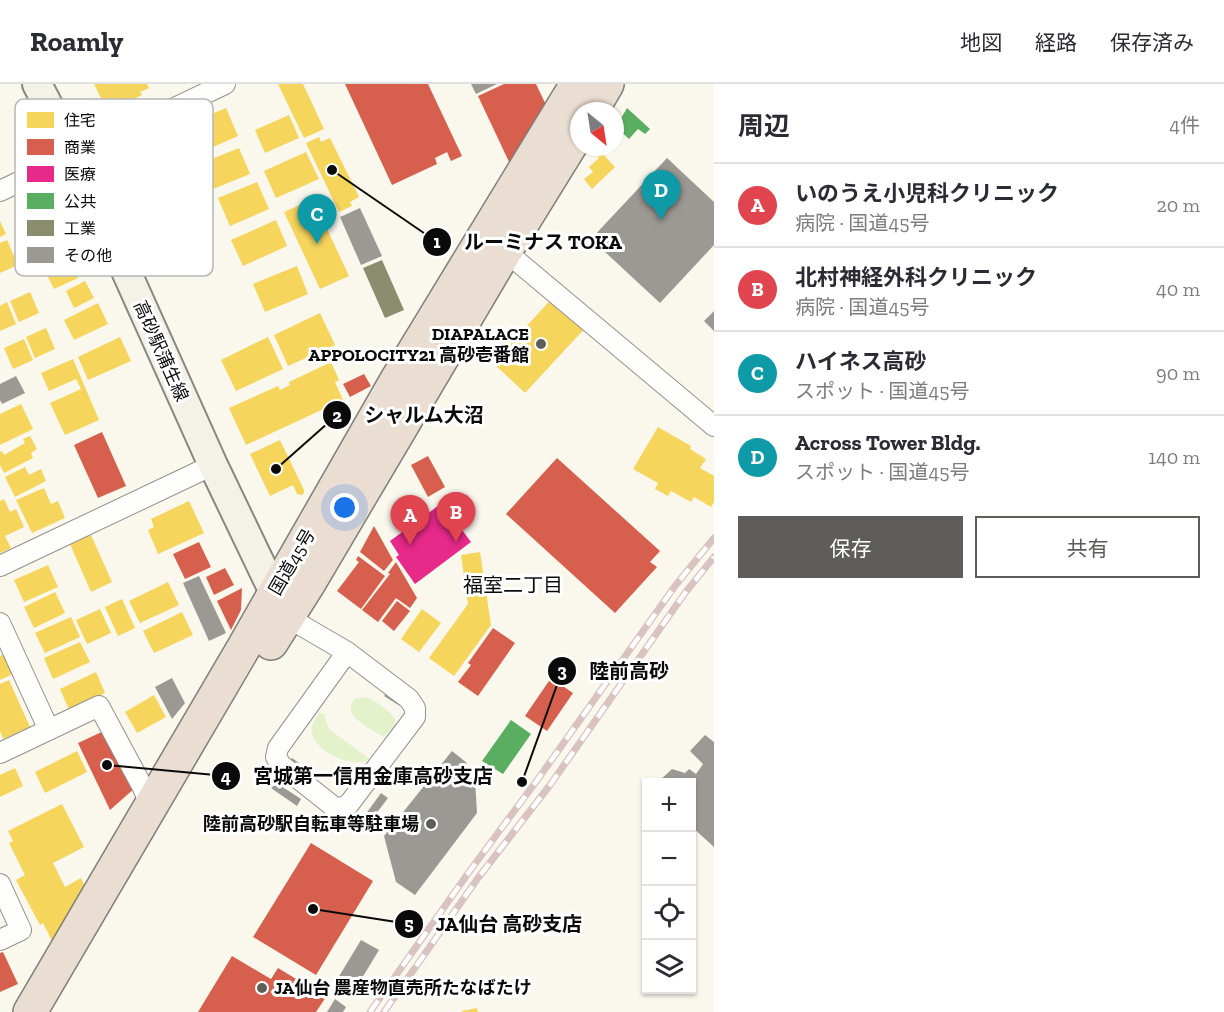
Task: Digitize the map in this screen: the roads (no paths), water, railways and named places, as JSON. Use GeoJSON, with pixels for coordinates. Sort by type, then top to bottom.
{"type":"FeatureCollection","features":[{"type":"Feature","properties":{"kind":"highway","name":"国道45号"},"geometry":{"type":"LineString","coordinates":[[55,1012],[280,605],[398,378],[578,84]]}},
{"type":"Feature","properties":{"kind":"highway"},"geometry":{"type":"LineString","coordinates":[[596,102],[607,84]]}},
{"type":"Feature","properties":{"kind":"highway","name":"国道45号"},"geometry":{"type":"LineString","coordinates":[[30,1012],[151,806],[280,605],[307,586],[570,146]]}},
{"type":"Feature","properties":{"kind":"street","name":"高砂駅蒲生線"},"geometry":{"type":"LineString","coordinates":[[38,84],[46,99]]}},
{"type":"Feature","properties":{"kind":"street"},"geometry":{"type":"LineString","coordinates":[[190,99],[219,85]]}},
{"type":"Feature","properties":{"kind":"street"},"geometry":{"type":"LineString","coordinates":[[0,191],[15,184]]}},
{"type":"Feature","properties":{"kind":"street"},"geometry":{"type":"LineString","coordinates":[[505,251],[714,426]]}},
{"type":"Feature","properties":{"kind":"street","name":"高砂駅蒲生線"},"geometry":{"type":"LineString","coordinates":[[128,276],[213,465],[280,605]]}},
{"type":"Feature","properties":{"kind":"street"},"geometry":{"type":"LineString","coordinates":[[0,566],[213,465]]}},
{"type":"Feature","properties":{"kind":"street"},"geometry":{"type":"LineString","coordinates":[[280,605],[347,652],[409,699],[415,708],[415,717],[350,804],[342,808],[334,807],[280,765],[276,757],[278,748],[347,652]]}},
{"type":"Feature","properties":{"kind":"street"},"geometry":{"type":"LineString","coordinates":[[0,623],[49,730]]}},
{"type":"Feature","properties":{"kind":"street"},"geometry":{"type":"LineString","coordinates":[[0,753],[99,706],[151,806]]}},
{"type":"Feature","properties":{"kind":"street"},"geometry":{"type":"LineString","coordinates":[[0,884],[21,930],[0,940]]}},
{"type":"Feature","properties":{"kind":"railway"},"geometry":{"type":"LineString","coordinates":[[370,1012],[675,586],[714,538]]}},
{"type":"Feature","properties":{"kind":"railway"},"geometry":{"type":"LineString","coordinates":[[384,1012],[478,878],[550,785],[685,593],[714,557]]}},
{"type":"Feature","properties":{"kind":"place","name":"ルーミナス TOKA"},"geometry":{"type":"Point","coordinates":[332,170]}},
{"type":"Feature","properties":{"kind":"place","name":"Across Tower Bldg."},"geometry":{"type":"Point","coordinates":[661,220]}},
{"type":"Feature","properties":{"kind":"place","name":"ハイネス高砂"},"geometry":{"type":"Point","coordinates":[317,244]}},
{"type":"Feature","properties":{"kind":"place","name":"DIAPALACE APPOLOCITY21 高砂壱番館"},"geometry":{"type":"Point","coordinates":[541,344]}},
{"type":"Feature","properties":{"kind":"place","name":"シャルム大沼"},"geometry":{"type":"Point","coordinates":[276,469]}},
{"type":"Feature","properties":{"kind":"place","name":"北村神経外科クリニック"},"geometry":{"type":"Point","coordinates":[456,542]}},
{"type":"Feature","properties":{"kind":"place","name":"いのうえ小児科クリニック"},"geometry":{"type":"Point","coordinates":[410,545]}},
{"type":"Feature","properties":{"kind":"place","name":"宮城第一信用金庫高砂支店"},"geometry":{"type":"Point","coordinates":[107,765]}},
{"type":"Feature","properties":{"kind":"place","name":"陸前高砂"},"geometry":{"type":"Point","coordinates":[522,782]}},
{"type":"Feature","properties":{"kind":"place","name":"陸前高砂駅自転車等駐車場"},"geometry":{"type":"Point","coordinates":[431,824]}},
{"type":"Feature","properties":{"kind":"place","name":"JA仙台 高砂支店"},"geometry":{"type":"Point","coordinates":[313,909]}},
{"type":"Feature","properties":{"kind":"place","name":"JA仙台 農産物直売所たなばたけ"},"geometry":{"type":"Point","coordinates":[262,988]}},
{"type":"Feature","properties":{"kind":"district","name":"福室二丁目"},"geometry":{"type":"Point","coordinates":[513,585]}}]}
